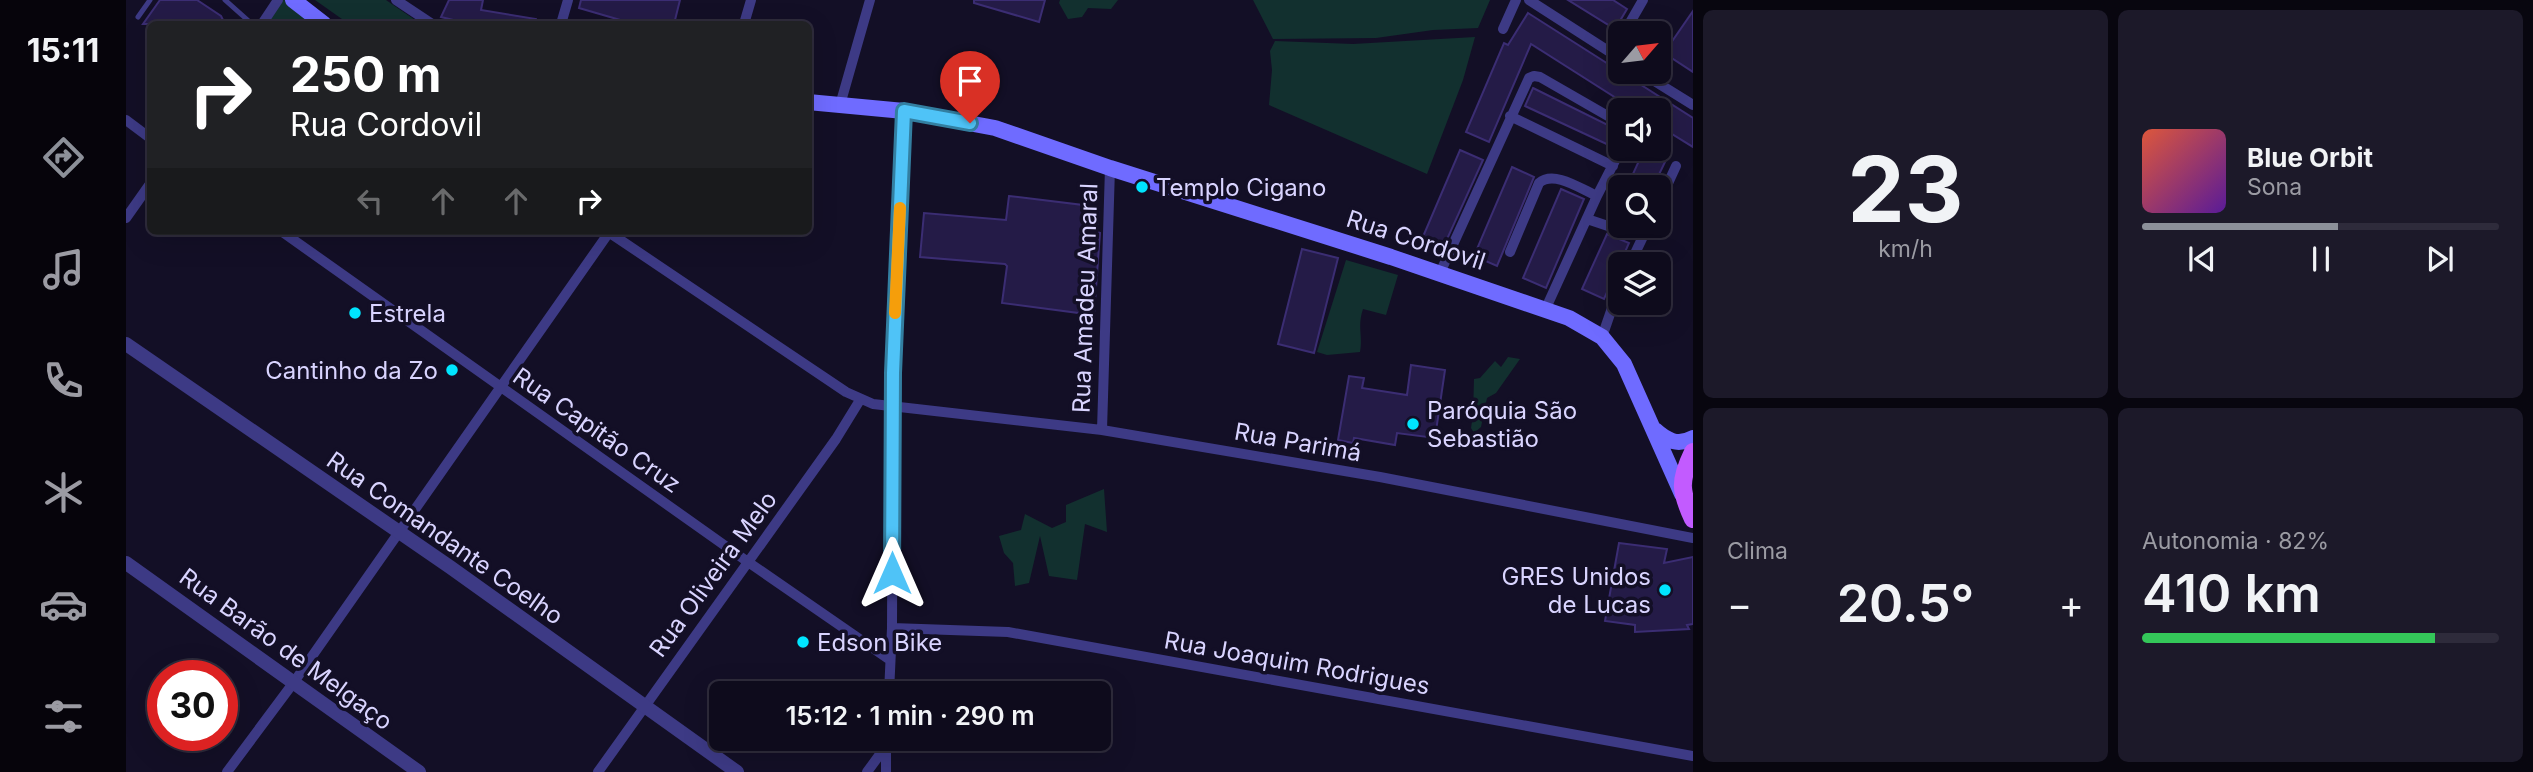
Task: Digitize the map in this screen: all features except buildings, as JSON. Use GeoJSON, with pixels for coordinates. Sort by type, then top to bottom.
{"type":"FeatureCollection","features":[{"type":"Feature","properties":{"kind":"main road"},"geometry":{"type":"LineString","coordinates":[[293,0],[320,21]]}},
{"type":"Feature","properties":{"kind":"main road","name":"Rua Cordovil"},"geometry":{"type":"LineString","coordinates":[[812,102],[904,111],[995,128],[1440,273],[1569,318],[1602,337],[1623,363],[1693,519]]}},
{"type":"Feature","properties":{"kind":"main road"},"geometry":{"type":"LineString","coordinates":[[1653,427],[1666,439],[1675,442],[1683,443],[1693,438]]}},
{"type":"Feature","properties":{"kind":"main road"},"geometry":{"type":"LineString","coordinates":[[1682,494],[1685,474],[1693,452]]}},
{"type":"Feature","properties":{"kind":"street"},"geometry":{"type":"LineString","coordinates":[[264,21],[278,0]]}},
{"type":"Feature","properties":{"kind":"street"},"geometry":{"type":"LineString","coordinates":[[396,0],[428,21]]}},
{"type":"Feature","properties":{"kind":"street"},"geometry":{"type":"LineString","coordinates":[[562,21],[568,0]]}},
{"type":"Feature","properties":{"kind":"street"},"geometry":{"type":"LineString","coordinates":[[745,21],[751,0]]}},
{"type":"Feature","properties":{"kind":"street"},"geometry":{"type":"LineString","coordinates":[[840,105],[870,0]]}},
{"type":"Feature","properties":{"kind":"street"},"geometry":{"type":"LineString","coordinates":[[1503,29],[1516,0]]}},
{"type":"Feature","properties":{"kind":"street"},"geometry":{"type":"LineString","coordinates":[[1529,0],[1608,51]]}},
{"type":"Feature","properties":{"kind":"street"},"geometry":{"type":"LineString","coordinates":[[1631,21],[1643,0]]}},
{"type":"Feature","properties":{"kind":"street"},"geometry":{"type":"LineString","coordinates":[[1440,273],[1510,116],[1531,76],[1538,76],[1608,116]]}},
{"type":"Feature","properties":{"kind":"street"},"geometry":{"type":"LineString","coordinates":[[1659,84],[1693,105]]}},
{"type":"Feature","properties":{"kind":"street"},"geometry":{"type":"LineString","coordinates":[[889,681],[892,628],[893,407],[904,111]]}},
{"type":"Feature","properties":{"kind":"street"},"geometry":{"type":"LineString","coordinates":[[1510,116],[1613,166]]}},
{"type":"Feature","properties":{"kind":"street"},"geometry":{"type":"LineString","coordinates":[[126,120],[147,136]]}},
{"type":"Feature","properties":{"kind":"street"},"geometry":{"type":"LineString","coordinates":[[1546,309],[1615,161]]}},
{"type":"Feature","properties":{"kind":"street"},"geometry":{"type":"LineString","coordinates":[[1671,177],[1676,166]]}},
{"type":"Feature","properties":{"kind":"street","name":"Rua Amadeu Amaral"},"geometry":{"type":"LineString","coordinates":[[1102,430],[1111,168]]}},
{"type":"Feature","properties":{"kind":"street"},"geometry":{"type":"LineString","coordinates":[[1510,252],[1539,183],[1545,178],[1555,178],[1597,196]]}},
{"type":"Feature","properties":{"kind":"street"},"geometry":{"type":"LineString","coordinates":[[126,218],[147,188]]}},
{"type":"Feature","properties":{"kind":"street"},"geometry":{"type":"LineString","coordinates":[[1587,219],[1608,226]]}},
{"type":"Feature","properties":{"kind":"street","name":"Rua Capitão Cruz"},"geometry":{"type":"LineString","coordinates":[[287,235],[890,660]]}},
{"type":"Feature","properties":{"kind":"street"},"geometry":{"type":"LineString","coordinates":[[227,772],[294,682],[606,235]]}},
{"type":"Feature","properties":{"kind":"street"},"geometry":{"type":"LineString","coordinates":[[615,235],[860,401]]}},
{"type":"Feature","properties":{"kind":"street"},"geometry":{"type":"LineString","coordinates":[[1602,337],[1610,315]]}},
{"type":"Feature","properties":{"kind":"street","name":"Rua Comandante Coelho"},"geometry":{"type":"LineString","coordinates":[[126,344],[399,532],[737,772]]}},
{"type":"Feature","properties":{"kind":"street","name":"Rua Parimá"},"geometry":{"type":"LineString","coordinates":[[860,401],[1102,430],[1380,477],[1693,538]]}},
{"type":"Feature","properties":{"kind":"street","name":"Rua Oliveira Melo"},"geometry":{"type":"LineString","coordinates":[[598,772],[836,439],[860,401]]}},
{"type":"Feature","properties":{"kind":"street","name":"Rua Barão de Melgaço"},"geometry":{"type":"LineString","coordinates":[[126,562],[419,772]]}},
{"type":"Feature","properties":{"kind":"street","name":"Rua Joaquim Rodrigues"},"geometry":{"type":"LineString","coordinates":[[892,628],[1008,632],[1693,756]]}},
{"type":"Feature","properties":{"kind":"street"},"geometry":{"type":"LineString","coordinates":[[867,772],[880,751]]}},
{"type":"Feature","properties":{"kind":"street"},"geometry":{"type":"LineString","coordinates":[[886,751],[886,772]]}},
{"type":"Feature","properties":{"kind":"lane"},"geometry":{"type":"LineString","coordinates":[[138,17],[149,0]]}},
{"type":"Feature","properties":{"kind":"lane"},"geometry":{"type":"LineString","coordinates":[[225,0],[250,21]]}},
{"type":"Feature","properties":{"kind":"green space"},"geometry":{"type":"Polygon","coordinates":[[[283,0],[286,0],[313,21],[268,21],[283,0]]]}},
{"type":"Feature","properties":{"kind":"green space"},"geometry":{"type":"Polygon","coordinates":[[[315,0],[386,0],[417,21],[345,21],[315,0]]]}},
{"type":"Feature","properties":{"kind":"green space"},"geometry":{"type":"Polygon","coordinates":[[[1060,0],[1118,0],[1111,9],[1088,8],[1082,17],[1068,19],[1060,0]]]}},
{"type":"Feature","properties":{"kind":"green space"},"geometry":{"type":"Polygon","coordinates":[[[1253,0],[1490,0],[1478,28],[1433,30],[1376,38],[1273,39],[1253,0]]]}},
{"type":"Feature","properties":{"kind":"green space"},"geometry":{"type":"Polygon","coordinates":[[[1475,37],[1463,80],[1427,174],[1269,105],[1272,70],[1270,51],[1275,41],[1353,44],[1475,37]]]}},
{"type":"Feature","properties":{"kind":"green space"},"geometry":{"type":"Polygon","coordinates":[[[1346,260],[1398,275],[1386,315],[1363,309],[1360,321],[1360,352],[1327,355],[1317,352],[1346,260]]]}},
{"type":"Feature","properties":{"kind":"green space"},"geometry":{"type":"Polygon","coordinates":[[[1508,357],[1520,359],[1496,393],[1487,398],[1481,427],[1474,433],[1471,428],[1474,379],[1480,378],[1495,361],[1501,367],[1508,357]]]}},
{"type":"Feature","properties":{"kind":"green space"},"geometry":{"type":"Polygon","coordinates":[[[1104,489],[1107,532],[1085,524],[1077,580],[1049,576],[1040,536],[1029,583],[1015,586],[1013,563],[1004,553],[999,536],[1021,530],[1025,514],[1052,528],[1066,522],[1066,505],[1104,489]]]}},
{"type":"Feature","properties":{"kind":"slow traffic"},"geometry":{"type":"LineString","coordinates":[[895,313],[900,208]]}},
{"type":"Feature","properties":{"kind":"place","name":"Templo Cigano"},"geometry":{"type":"Point","coordinates":[1142,187]}},
{"type":"Feature","properties":{"kind":"place","name":"Estrela"},"geometry":{"type":"Point","coordinates":[355,313]}},
{"type":"Feature","properties":{"kind":"place","name":"Cantinho da Zo"},"geometry":{"type":"Point","coordinates":[452,370]}},
{"type":"Feature","properties":{"kind":"place","name":"Paróquia São Sebastião"},"geometry":{"type":"Point","coordinates":[1413,424]}},
{"type":"Feature","properties":{"kind":"place","name":"GRES Unidos de Lucas"},"geometry":{"type":"Point","coordinates":[1665,590]}},
{"type":"Feature","properties":{"kind":"place","name":"Edson Bike"},"geometry":{"type":"Point","coordinates":[803,642]}},
{"type":"Feature","properties":{"kind":"route"},"geometry":{"type":"LineString","coordinates":[[892,573],[893,373],[904,111],[970,123]]}}]}
